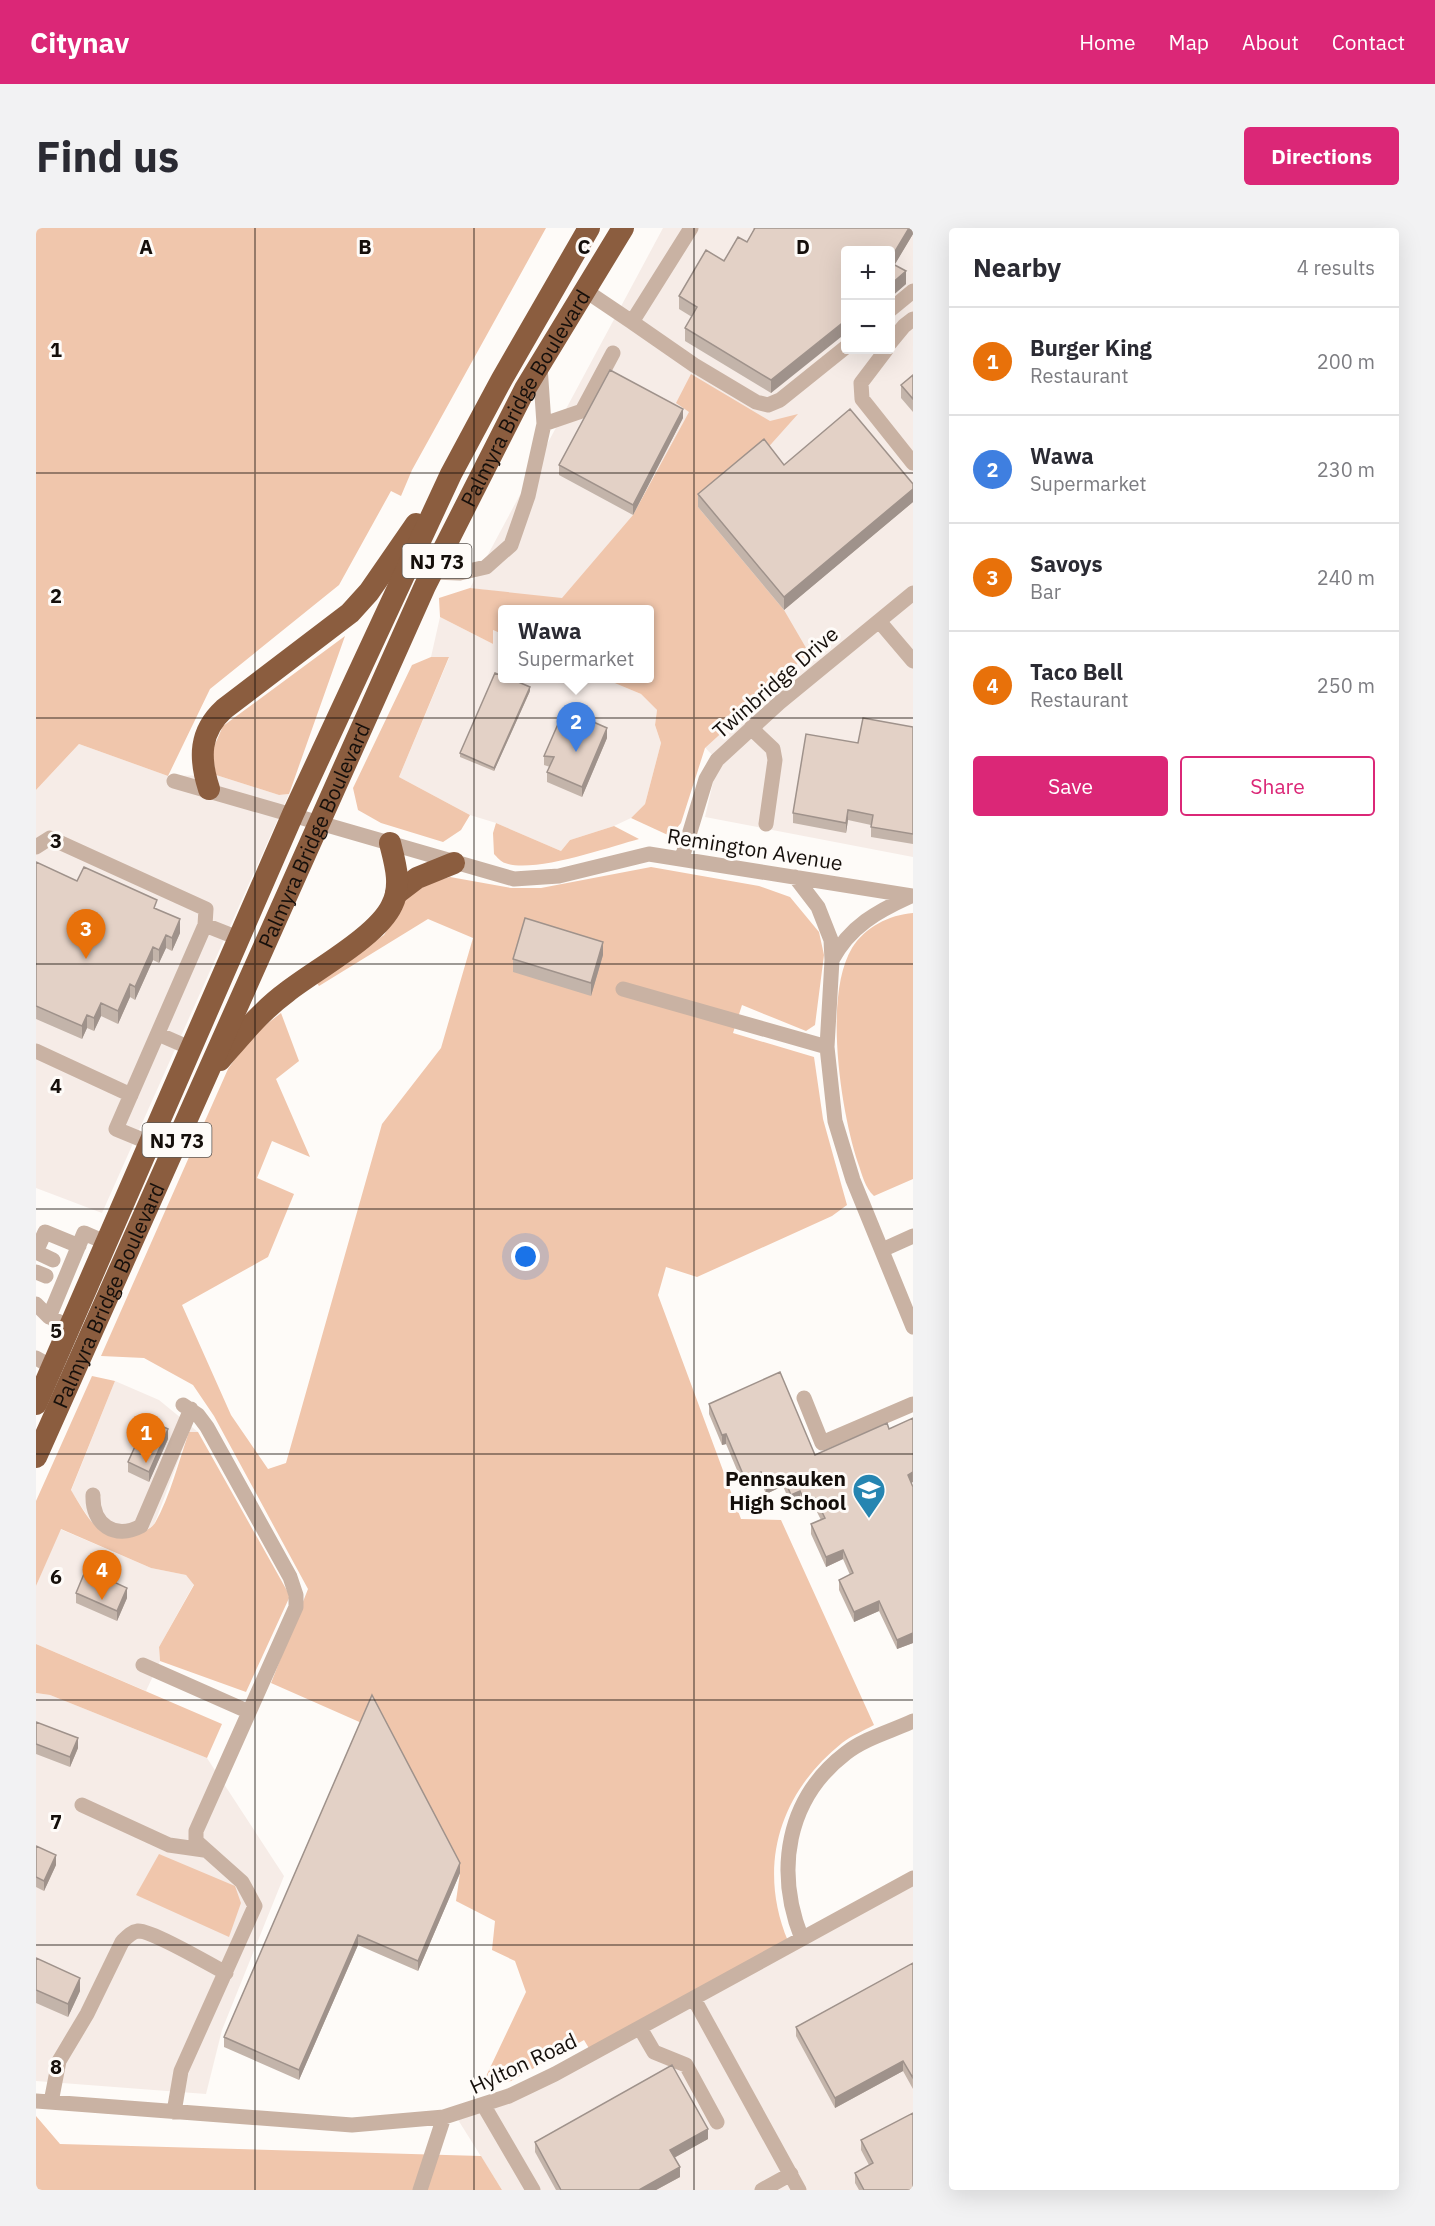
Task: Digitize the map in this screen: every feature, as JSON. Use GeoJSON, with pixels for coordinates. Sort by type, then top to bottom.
{"type":"FeatureCollection","features":[{"type":"Feature","properties":{"kind":"highway"},"geometry":{"type":"LineString","coordinates":[[554,286],[577,228]]}},
{"type":"Feature","properties":{"kind":"highway","name":"Palmyra Bridge Boulevard"},"geometry":{"type":"LineString","coordinates":[[36,1404],[44,1363],[70,1327],[293,814],[451,474],[554,286],[589,228]]}},
{"type":"Feature","properties":{"kind":"highway","name":"Palmyra Bridge Boulevard"},"geometry":{"type":"LineString","coordinates":[[36,1457],[432,572],[540,366],[623,228]]}},
{"type":"Feature","properties":{"kind":"highway"},"geometry":{"type":"LineString","coordinates":[[209,789],[202,744],[211,723],[224,709],[324,635],[360,603],[451,474]]}},
{"type":"Feature","properties":{"kind":"highway"},"geometry":{"type":"LineString","coordinates":[[204,1080],[267,1009],[380,923],[393,905],[396,894],[397,874],[390,843]]}},
{"type":"Feature","properties":{"kind":"highway"},"geometry":{"type":"LineString","coordinates":[[396,894],[417,878],[454,863]]}},
{"type":"Feature","properties":{"kind":"street"},"geometry":{"type":"LineString","coordinates":[[632,322],[691,228]]}},
{"type":"Feature","properties":{"kind":"street"},"geometry":{"type":"LineString","coordinates":[[586,291],[747,397],[768,405],[780,400],[841,351]]}},
{"type":"Feature","properties":{"kind":"street"},"geometry":{"type":"LineString","coordinates":[[895,307],[913,291]]}},
{"type":"Feature","properties":{"kind":"street"},"geometry":{"type":"LineString","coordinates":[[895,338],[913,319]]}},
{"type":"Feature","properties":{"kind":"street"},"geometry":{"type":"LineString","coordinates":[[544,423],[582,411],[613,353]]}},
{"type":"Feature","properties":{"kind":"street"},"geometry":{"type":"LineString","coordinates":[[883,354],[861,383],[862,399],[913,463]]}},
{"type":"Feature","properties":{"kind":"street"},"geometry":{"type":"LineString","coordinates":[[432,572],[459,573],[486,567],[511,545],[528,496],[544,423],[540,366]]}},
{"type":"Feature","properties":{"kind":"street","name":"Twinbridge Drive"},"geometry":{"type":"LineString","coordinates":[[682,858],[706,779],[717,760],[751,728],[913,593]]}},
{"type":"Feature","properties":{"kind":"street"},"geometry":{"type":"LineString","coordinates":[[879,621],[913,660]]}},
{"type":"Feature","properties":{"kind":"street"},"geometry":{"type":"LineString","coordinates":[[751,728],[773,749],[775,760],[766,824]]}},
{"type":"Feature","properties":{"kind":"street","name":"Remington Avenue"},"geometry":{"type":"LineString","coordinates":[[174,781],[209,789],[514,879],[559,876],[649,854],[912,896]]}},
{"type":"Feature","properties":{"kind":"street"},"geometry":{"type":"LineString","coordinates":[[36,847],[50,838],[206,909],[205,925],[116,1129],[150,1143]]}},
{"type":"Feature","properties":{"kind":"street"},"geometry":{"type":"LineString","coordinates":[[795,877],[809,893],[826,926],[832,960],[827,1047],[834,1120],[853,1180],[913,1327]]}},
{"type":"Feature","properties":{"kind":"street"},"geometry":{"type":"LineString","coordinates":[[832,960],[840,946],[870,916],[912,896]]}},
{"type":"Feature","properties":{"kind":"street"},"geometry":{"type":"LineString","coordinates":[[205,925],[238,938]]}},
{"type":"Feature","properties":{"kind":"street"},"geometry":{"type":"LineString","coordinates":[[623,989],[827,1047]]}},
{"type":"Feature","properties":{"kind":"street"},"geometry":{"type":"LineString","coordinates":[[158,1034],[190,1048]]}},
{"type":"Feature","properties":{"kind":"street"},"geometry":{"type":"LineString","coordinates":[[36,1051],[131,1095]]}},
{"type":"Feature","properties":{"kind":"street"},"geometry":{"type":"LineString","coordinates":[[64,1264],[36,1252],[45,1232],[79,1246]]}},
{"type":"Feature","properties":{"kind":"street"},"geometry":{"type":"LineString","coordinates":[[49,1317],[51,1278],[79,1246],[84,1233],[107,1243]]}},
{"type":"Feature","properties":{"kind":"street"},"geometry":{"type":"LineString","coordinates":[[882,1250],[913,1236]]}},
{"type":"Feature","properties":{"kind":"street"},"geometry":{"type":"LineString","coordinates":[[36,1304],[49,1317],[70,1327]]}},
{"type":"Feature","properties":{"kind":"street"},"geometry":{"type":"LineString","coordinates":[[804,1398],[822,1443],[913,1404]]}},
{"type":"Feature","properties":{"kind":"street"},"geometry":{"type":"LineString","coordinates":[[93,1496],[96,1515],[106,1528],[126,1532],[141,1526],[187,1407],[207,1427],[290,1577],[296,1595],[296,1607],[247,1711],[196,1831],[196,1841],[242,1882],[255,1906],[181,2072],[174,2112]]}},
{"type":"Feature","properties":{"kind":"street"},"geometry":{"type":"LineString","coordinates":[[143,1665],[247,1711]]}},
{"type":"Feature","properties":{"kind":"street"},"geometry":{"type":"LineString","coordinates":[[802,1939],[792,1915],[787,1874],[788,1851],[798,1815],[820,1779],[847,1752],[913,1721]]}},
{"type":"Feature","properties":{"kind":"street"},"geometry":{"type":"LineString","coordinates":[[82,1805],[169,1845],[204,1850]]}},
{"type":"Feature","properties":{"kind":"street","name":"Hylton Road"},"geometry":{"type":"LineString","coordinates":[[43,2102],[352,2125],[444,2117],[484,2106],[555,2074],[802,1939],[911,1883]]}},
{"type":"Feature","properties":{"kind":"street"},"geometry":{"type":"LineString","coordinates":[[43,2102],[59,2061],[87,2014],[122,1941],[132,1933],[141,1931],[154,1936],[226,1972]]}},
{"type":"Feature","properties":{"kind":"street"},"geometry":{"type":"LineString","coordinates":[[694,1999],[799,2190]]}},
{"type":"Feature","properties":{"kind":"street"},"geometry":{"type":"LineString","coordinates":[[640,2028],[654,2052],[686,2065],[717,2122]]}},
{"type":"Feature","properties":{"kind":"street"},"geometry":{"type":"LineString","coordinates":[[484,2106],[533,2190]]}},
{"type":"Feature","properties":{"kind":"street"},"geometry":{"type":"LineString","coordinates":[[420,2190],[444,2117]]}},
{"type":"Feature","properties":{"kind":"street"},"geometry":{"type":"LineString","coordinates":[[762,2190],[791,2174]]}},
{"type":"Feature","properties":{"kind":"shaded area"},"geometry":{"type":"Polygon","coordinates":[[[36,228],[546,228],[412,470],[401,496],[391,491],[339,585],[210,689],[168,776],[79,744],[36,790],[36,228]]]}},
{"type":"Feature","properties":{"kind":"shaded area"},"geometry":{"type":"Polygon","coordinates":[[[663,228],[913,228],[913,857],[705,817],[718,761],[643,683],[654,683],[654,605],[609,605],[470,588],[663,228]]]}},
{"type":"Feature","properties":{"kind":"shaded area"},"geometry":{"type":"Polygon","coordinates":[[[691,374],[770,421],[798,414],[764,452],[698,507],[784,610],[809,653],[705,748],[681,823],[670,836],[631,818],[645,804],[661,743],[655,725],[657,710],[641,694],[615,683],[654,683],[654,605],[498,605],[498,632],[493,630],[493,644],[440,617],[439,598],[470,588],[562,598],[633,515],[689,412],[676,403],[691,374]]]}},
{"type":"Feature","properties":{"kind":"shaded area"},"geometry":{"type":"Polygon","coordinates":[[[440,617],[493,644],[493,630],[498,632],[498,683],[615,683],[641,694],[657,710],[655,725],[661,743],[645,804],[631,818],[570,840],[561,851],[496,823],[470,815],[399,777],[449,658],[431,657],[440,617]]]}},
{"type":"Feature","properties":{"kind":"shaded area"},"geometry":{"type":"Polygon","coordinates":[[[345,636],[289,794],[279,795],[216,775],[212,751],[223,726],[345,636]]]}},
{"type":"Feature","properties":{"kind":"shaded area"},"geometry":{"type":"Polygon","coordinates":[[[431,657],[449,657],[399,777],[470,815],[461,830],[443,842],[381,823],[358,810],[353,788],[412,665],[431,657]]]}},
{"type":"Feature","properties":{"kind":"shaded area"},"geometry":{"type":"Polygon","coordinates":[[[79,744],[168,776],[216,775],[279,795],[289,794],[102,1213],[36,1188],[36,790],[79,744]]]}},
{"type":"Feature","properties":{"kind":"shaded area"},"geometry":{"type":"Polygon","coordinates":[[[496,823],[561,851],[570,840],[614,826],[639,839],[571,858],[534,865],[518,865],[504,862],[494,854],[493,833],[496,823]]]}},
{"type":"Feature","properties":{"kind":"shaded area"},"geometry":{"type":"Polygon","coordinates":[[[651,867],[759,886],[790,897],[819,932],[824,955],[815,1025],[806,1031],[742,1005],[733,1033],[814,1057],[823,1119],[847,1205],[832,1216],[697,1277],[666,1267],[658,1295],[741,1519],[781,1520],[874,1725],[846,1740],[820,1763],[789,1808],[780,1833],[775,1859],[774,1886],[779,1913],[788,1941],[593,2055],[584,2040],[511,2081],[480,2089],[526,1992],[515,1961],[492,1950],[495,1921],[456,1901],[460,1873],[364,1724],[271,1683],[308,1589],[214,1416],[193,1385],[144,1358],[101,1356],[228,1069],[250,1037],[281,1013],[299,1061],[276,1079],[310,1157],[272,1141],[257,1178],[294,1194],[268,1257],[182,1305],[231,1415],[268,1469],[286,1463],[382,1124],[441,1048],[473,938],[428,919],[319,986],[316,982],[384,935],[407,897],[424,884],[450,877],[511,888],[541,888],[651,867]]]}},
{"type":"Feature","properties":{"kind":"shaded area"},"geometry":{"type":"Polygon","coordinates":[[[913,913],[913,1179],[874,1196],[862,1176],[846,1115],[838,1054],[838,995],[843,969],[857,941],[878,923],[895,916],[913,913]]]}},
{"type":"Feature","properties":{"kind":"shaded area"},"geometry":{"type":"Polygon","coordinates":[[[92,1376],[115,1381],[71,1490],[89,1519],[104,1532],[113,1536],[136,1535],[152,1527],[165,1502],[189,1432],[198,1432],[290,1596],[246,1692],[160,1661],[159,1647],[194,1585],[186,1575],[151,1568],[61,1529],[36,1586],[36,1501],[92,1376]]]}},
{"type":"Feature","properties":{"kind":"shaded area"},"geometry":{"type":"Polygon","coordinates":[[[115,1381],[159,1400],[198,1432],[189,1432],[154,1525],[140,1534],[125,1537],[108,1536],[95,1527],[71,1491],[115,1381]]]}},
{"type":"Feature","properties":{"kind":"shaded area"},"geometry":{"type":"Polygon","coordinates":[[[60,1529],[151,1568],[186,1575],[194,1584],[159,1647],[160,1661],[146,1691],[36,1644],[36,1586],[60,1529]]]}},
{"type":"Feature","properties":{"kind":"shaded area"},"geometry":{"type":"Polygon","coordinates":[[[36,1644],[222,1724],[207,1758],[50,1695],[36,1693],[36,1644]]]}},
{"type":"Feature","properties":{"kind":"shaded area"},"geometry":{"type":"Polygon","coordinates":[[[36,1693],[50,1695],[207,1758],[284,1876],[222,2030],[206,2094],[36,2081],[36,1693]]]}},
{"type":"Feature","properties":{"kind":"shaded area"},"geometry":{"type":"Polygon","coordinates":[[[159,1854],[235,1886],[241,1903],[229,1937],[136,1895],[159,1854]]]}},
{"type":"Feature","properties":{"kind":"shaded area"},"geometry":{"type":"Polygon","coordinates":[[[913,1872],[913,2190],[502,2190],[455,2115],[593,2055],[913,1872]]]}},
{"type":"Feature","properties":{"kind":"shaded area"},"geometry":{"type":"Polygon","coordinates":[[[36,2116],[60,2144],[481,2156],[502,2190],[36,2190],[36,2116]]]}},
{"type":"Feature","properties":{"kind":"building"},"geometry":{"type":"Polygon","coordinates":[[[755,228],[909,228],[895,251],[895,246],[841,246],[841,324],[771,380],[685,328],[697,307],[679,296],[706,250],[724,261],[738,237],[747,242],[755,228]]]}},
{"type":"Feature","properties":{"kind":"building"},"geometry":{"type":"Polygon","coordinates":[[[895,265],[906,271],[895,281],[895,265]]]}},
{"type":"Feature","properties":{"kind":"building"},"geometry":{"type":"Polygon","coordinates":[[[610,370],[683,409],[633,505],[559,465],[610,370]]]}},
{"type":"Feature","properties":{"kind":"building"},"geometry":{"type":"Polygon","coordinates":[[[913,375],[913,399],[901,385],[913,375]]]}},
{"type":"Feature","properties":{"kind":"building"},"geometry":{"type":"Polygon","coordinates":[[[850,409],[913,484],[913,489],[784,597],[698,494],[764,439],[784,465],[850,409]]]}},
{"type":"Feature","properties":{"kind":"building"},"geometry":{"type":"Polygon","coordinates":[[[495,673],[498,674],[498,683],[521,683],[530,687],[494,768],[460,753],[495,673]]]}},
{"type":"Feature","properties":{"kind":"building"},"geometry":{"type":"Polygon","coordinates":[[[573,713],[607,728],[582,787],[547,772],[554,757],[544,756],[558,724],[566,728],[573,713]]]}},
{"type":"Feature","properties":{"kind":"building"},"geometry":{"type":"Polygon","coordinates":[[[863,718],[913,727],[913,834],[871,827],[873,815],[848,810],[846,823],[793,813],[806,734],[858,743],[863,718]]]}},
{"type":"Feature","properties":{"kind":"building"},"geometry":{"type":"Polygon","coordinates":[[[36,862],[77,881],[84,867],[157,900],[154,908],[180,919],[172,938],[166,935],[159,950],[153,947],[135,987],[130,984],[118,1011],[101,1003],[94,1018],[87,1015],[82,1026],[36,1006],[36,862]]]}},
{"type":"Feature","properties":{"kind":"building"},"geometry":{"type":"Polygon","coordinates":[[[525,918],[603,942],[591,983],[513,959],[525,918]]]}},
{"type":"Feature","properties":{"kind":"building","name":"Pennsauken High School"},"geometry":{"type":"Polygon","coordinates":[[[780,1372],[815,1455],[887,1423],[889,1429],[913,1418],[913,1472],[908,1475],[913,1487],[913,1633],[897,1640],[879,1601],[854,1612],[839,1580],[853,1573],[843,1550],[826,1557],[811,1524],[825,1518],[815,1498],[805,1502],[800,1491],[791,1495],[783,1476],[766,1484],[761,1472],[745,1479],[726,1434],[722,1435],[709,1404],[780,1372]]]}},
{"type":"Feature","properties":{"kind":"building"},"geometry":{"type":"Polygon","coordinates":[[[150,1421],[168,1429],[149,1472],[128,1462],[137,1442],[140,1444],[150,1421]]]}},
{"type":"Feature","properties":{"kind":"building"},"geometry":{"type":"Polygon","coordinates":[[[86,1569],[127,1588],[117,1611],[76,1593],[86,1569]]]}},
{"type":"Feature","properties":{"kind":"building"},"geometry":{"type":"Polygon","coordinates":[[[372,1695],[460,1863],[418,1961],[358,1935],[299,2070],[224,2037],[372,1695]]]}},
{"type":"Feature","properties":{"kind":"building"},"geometry":{"type":"Polygon","coordinates":[[[36,1722],[78,1738],[70,1757],[36,1744],[36,1722]]]}},
{"type":"Feature","properties":{"kind":"building"},"geometry":{"type":"Polygon","coordinates":[[[36,1846],[56,1855],[44,1881],[36,1877],[36,1846]]]}},
{"type":"Feature","properties":{"kind":"building"},"geometry":{"type":"Polygon","coordinates":[[[36,1958],[80,1978],[68,2004],[36,1990],[36,1958]]]}},
{"type":"Feature","properties":{"kind":"building"},"geometry":{"type":"Polygon","coordinates":[[[913,1963],[913,2078],[903,2061],[835,2098],[796,2027],[913,1963]]]}},
{"type":"Feature","properties":{"kind":"building"},"geometry":{"type":"Polygon","coordinates":[[[672,2065],[708,2129],[670,2150],[680,2167],[639,2190],[561,2190],[535,2142],[672,2065]]]}},
{"type":"Feature","properties":{"kind":"building"},"geometry":{"type":"Polygon","coordinates":[[[913,2113],[913,2190],[864,2190],[855,2173],[873,2163],[861,2140],[913,2113]]]}},
{"type":"Feature","properties":{"kind":"place","name":"Wawa"},"geometry":{"type":"Point","coordinates":[576,752]}},
{"type":"Feature","properties":{"kind":"place","name":"Savoys"},"geometry":{"type":"Point","coordinates":[86,959]}},
{"type":"Feature","properties":{"kind":"place","name":"Burger King"},"geometry":{"type":"Point","coordinates":[146,1463]}},
{"type":"Feature","properties":{"kind":"place","name":"Pennsauken High School"},"geometry":{"type":"Point","coordinates":[869,1519]}},
{"type":"Feature","properties":{"kind":"place","name":"Taco Bell"},"geometry":{"type":"Point","coordinates":[102,1600]}}]}
